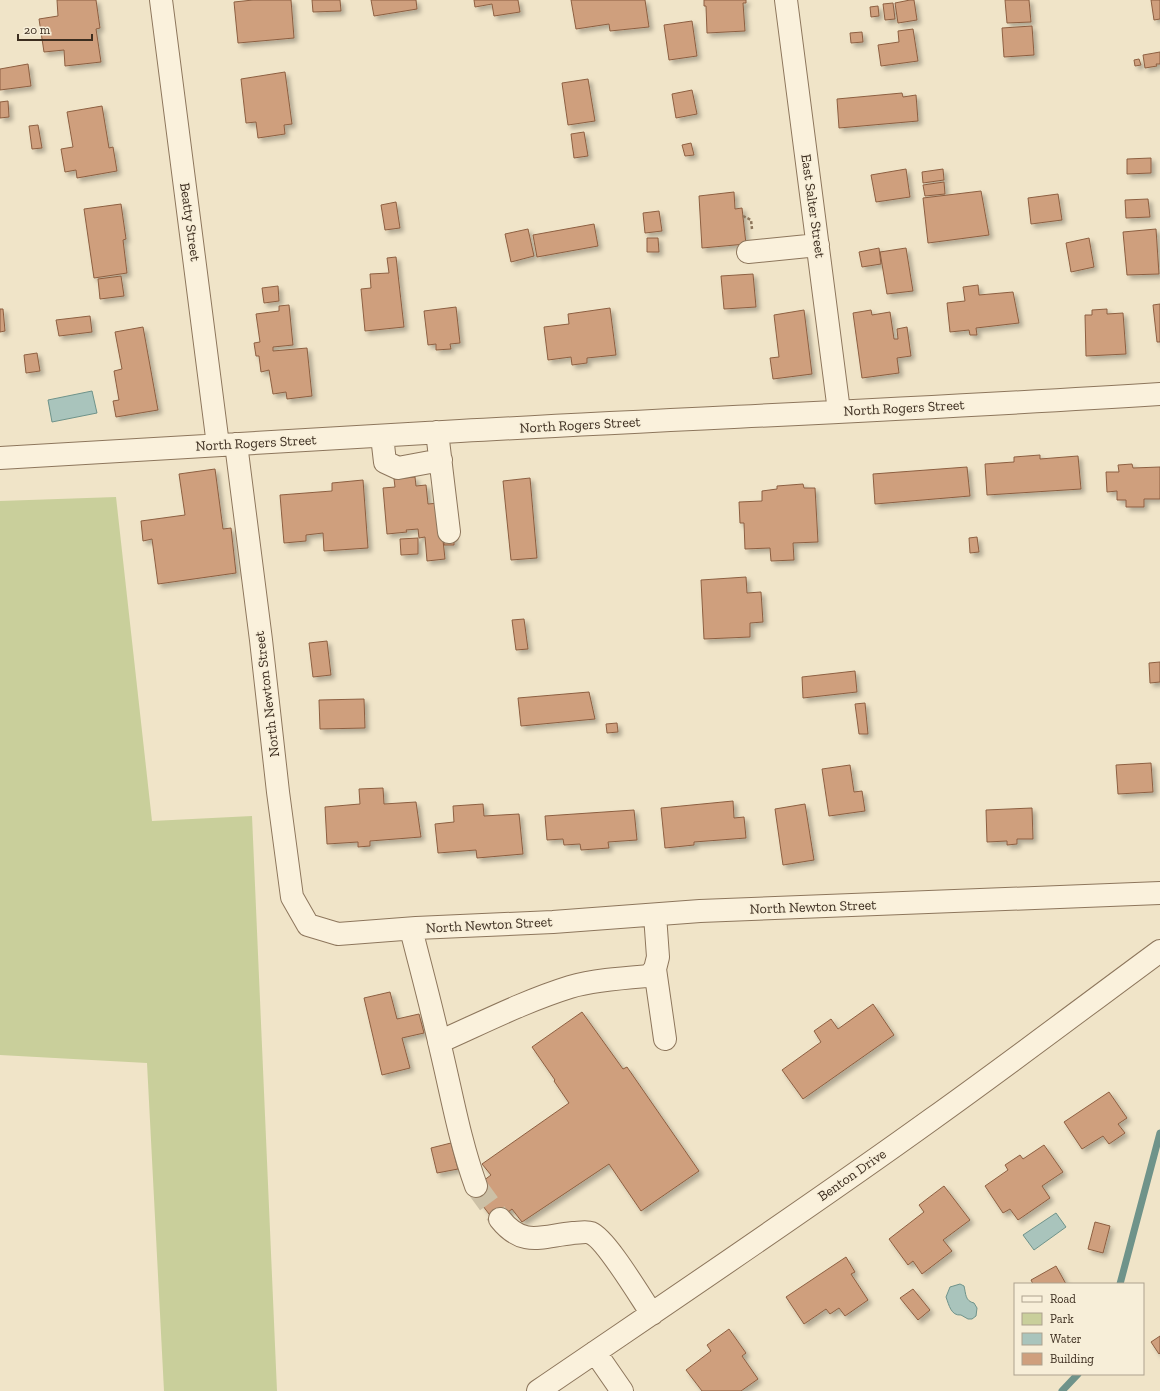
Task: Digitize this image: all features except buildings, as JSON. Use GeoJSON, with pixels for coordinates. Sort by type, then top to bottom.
{"type":"FeatureCollection","features":[{"type":"Feature","properties":{"kind":"street","name":"Beatty Street"},"geometry":{"type":"LineString","coordinates":[[160,0],[227,444]]}},
{"type":"Feature","properties":{"kind":"street","name":"East Salter Street"},"geometry":{"type":"LineString","coordinates":[[786,0],[839,412]]}},
{"type":"Feature","properties":{"kind":"street"},"geometry":{"type":"LineString","coordinates":[[748,252],[818,245]]}},
{"type":"Feature","properties":{"kind":"street","name":"North Rogers Street"},"geometry":{"type":"LineString","coordinates":[[0,458],[437,432],[1160,394]]}},
{"type":"Feature","properties":{"kind":"street"},"geometry":{"type":"LineString","coordinates":[[437,432],[449,532]]}},
{"type":"Feature","properties":{"kind":"street"},"geometry":{"type":"LineString","coordinates":[[382,436],[385,462],[398,468],[441,460]]}},
{"type":"Feature","properties":{"kind":"street","name":"North Newton Street"},"geometry":{"type":"LineString","coordinates":[[227,444],[261,640],[278,792],[292,897],[308,925],[338,934],[553,922],[700,911],[1160,893]]}},
{"type":"Feature","properties":{"kind":"street"},"geometry":{"type":"LineString","coordinates":[[655,915],[658,957],[655,969],[665,1039]]}},
{"type":"Feature","properties":{"kind":"street"},"geometry":{"type":"LineString","coordinates":[[411,929],[466,1160],[476,1186]]}},
{"type":"Feature","properties":{"kind":"street","name":"Benton Drive"},"geometry":{"type":"LineString","coordinates":[[538,1391],[757,1242],[930,1120],[1029,1049],[1160,950]]}},
{"type":"Feature","properties":{"kind":"street"},"geometry":{"type":"LineString","coordinates":[[439,1042],[528,1002],[571,987],[649,976],[655,969]]}},
{"type":"Feature","properties":{"kind":"street"},"geometry":{"type":"LineString","coordinates":[[500,1218],[511,1231],[529,1238],[545,1238],[579,1232],[591,1233],[600,1240],[612,1255],[652,1314]]}},
{"type":"Feature","properties":{"kind":"street"},"geometry":{"type":"LineString","coordinates":[[595,1352],[622,1391]]}},
{"type":"Feature","properties":{"kind":"green space"},"geometry":{"type":"Polygon","coordinates":[[[116,497],[152,821],[252,816],[277,1391],[164,1391],[147,1063],[0,1055],[0,501],[116,497]]]}},
{"type":"Feature","properties":{"kind":"water"},"geometry":{"type":"Polygon","coordinates":[[[92,391],[97,413],[52,422],[48,400],[92,391]]]}},
{"type":"Feature","properties":{"kind":"water"},"geometry":{"type":"Polygon","coordinates":[[[1056,1213],[1066,1227],[1034,1250],[1023,1235],[1056,1213]]]}},
{"type":"Feature","properties":{"kind":"water"},"geometry":{"type":"Polygon","coordinates":[[[960,1284],[964,1286],[967,1299],[974,1303],[977,1308],[976,1316],[972,1319],[955,1314],[946,1297],[950,1287],[960,1284]]]}},
{"type":"Feature","properties":{"kind":"waterway"},"geometry":{"type":"LineString","coordinates":[[1120,1283],[1160,1133]]}},
{"type":"Feature","properties":{"kind":"waterway"},"geometry":{"type":"LineString","coordinates":[[1062,1391],[1077,1375]]}},
{"type":"Feature","properties":{"kind":"tunnel"},"geometry":{"type":"LineString","coordinates":[[476,1186],[500,1219]]}}]}
